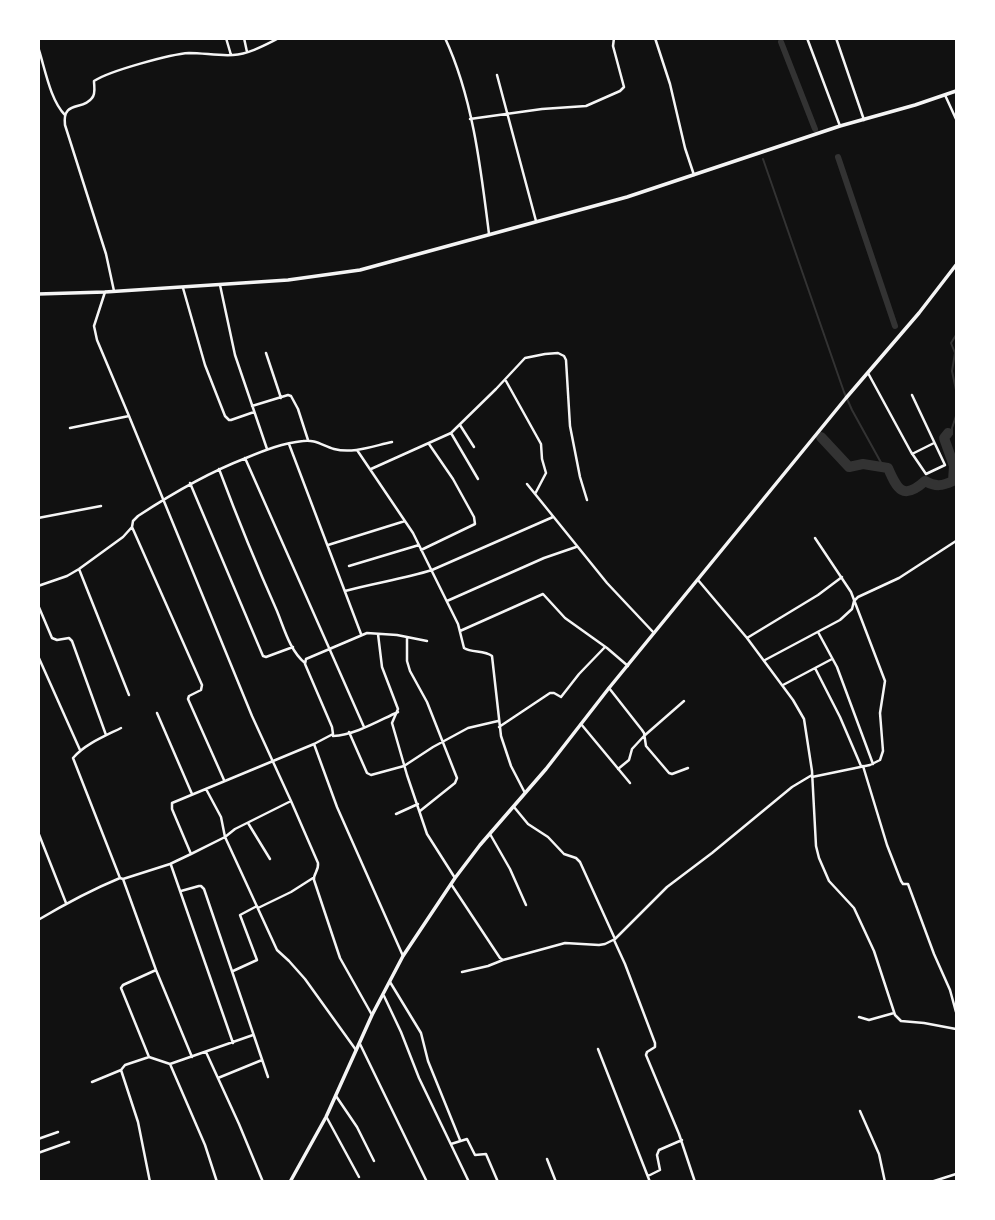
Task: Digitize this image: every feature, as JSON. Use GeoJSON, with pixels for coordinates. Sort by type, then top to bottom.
{"type":"FeatureCollection","features":[{"type":"Feature","properties":{"kind":"street"},"geometry":{"type":"LineString","coordinates":[[226,38],[231,55]]}},
{"type":"Feature","properties":{"kind":"street"},"geometry":{"type":"LineString","coordinates":[[244,38],[247,52]]}},
{"type":"Feature","properties":{"kind":"street"},"geometry":{"type":"LineString","coordinates":[[114,291],[106,254],[65,125],[68,109],[93,98],[93,84],[99,78],[176,55],[231,55],[247,52],[279,38]]}},
{"type":"Feature","properties":{"kind":"street"},"geometry":{"type":"LineString","coordinates":[[445,38],[458,72],[478,153],[489,234]]}},
{"type":"Feature","properties":{"kind":"street"},"geometry":{"type":"LineString","coordinates":[[470,119],[586,106],[623,89],[613,46],[614,38]]}},
{"type":"Feature","properties":{"kind":"street"},"geometry":{"type":"LineString","coordinates":[[655,38],[694,175]]}},
{"type":"Feature","properties":{"kind":"street"},"geometry":{"type":"LineString","coordinates":[[807,38],[840,126]]}},
{"type":"Feature","properties":{"kind":"street"},"geometry":{"type":"LineString","coordinates":[[836,38],[864,120]]}},
{"type":"Feature","properties":{"kind":"street"},"geometry":{"type":"LineString","coordinates":[[38,47],[54,96],[65,115]]}},
{"type":"Feature","properties":{"kind":"street"},"geometry":{"type":"LineString","coordinates":[[497,75],[536,221]]}},
{"type":"Feature","properties":{"kind":"street"},"geometry":{"type":"LineString","coordinates":[[38,294],[288,280],[360,270],[626,197],[840,126],[957,91]]}},
{"type":"Feature","properties":{"kind":"street"},"geometry":{"type":"LineString","coordinates":[[946,95],[957,119]]}},
{"type":"Feature","properties":{"kind":"street"},"geometry":{"type":"LineString","coordinates":[[290,1181],[326,1117],[372,1015],[403,956],[455,878],[608,688],[956,268]]}},
{"type":"Feature","properties":{"kind":"street"},"geometry":{"type":"LineString","coordinates":[[220,285],[235,355],[267,449]]}},
{"type":"Feature","properties":{"kind":"street"},"geometry":{"type":"LineString","coordinates":[[182,287],[205,365],[226,419],[231,420],[254,412]]}},
{"type":"Feature","properties":{"kind":"street"},"geometry":{"type":"LineString","coordinates":[[105,292],[94,326],[95,336],[272,761],[318,863],[313,878],[291,892],[241,914],[257,960],[233,971]]}},
{"type":"Feature","properties":{"kind":"street"},"geometry":{"type":"LineString","coordinates":[[265,353],[281,398]]}},
{"type":"Feature","properties":{"kind":"street"},"geometry":{"type":"LineString","coordinates":[[370,469],[451,433],[528,356],[558,353],[564,356],[567,367],[570,426],[587,500]]}},
{"type":"Feature","properties":{"kind":"street"},"geometry":{"type":"LineString","coordinates":[[868,373],[925,474],[943,467],[945,463],[912,396]]}},
{"type":"Feature","properties":{"kind":"street"},"geometry":{"type":"LineString","coordinates":[[505,379],[541,446],[546,473],[536,494]]}},
{"type":"Feature","properties":{"kind":"street"},"geometry":{"type":"LineString","coordinates":[[252,406],[292,396],[308,440]]}},
{"type":"Feature","properties":{"kind":"street"},"geometry":{"type":"LineString","coordinates":[[71,428],[130,416]]}},
{"type":"Feature","properties":{"kind":"street"},"geometry":{"type":"LineString","coordinates":[[460,425],[474,447]]}},
{"type":"Feature","properties":{"kind":"street"},"geometry":{"type":"LineString","coordinates":[[451,433],[478,478]]}},
{"type":"Feature","properties":{"kind":"street"},"geometry":{"type":"LineString","coordinates":[[38,586],[79,569],[123,537],[135,519],[163,499],[219,469],[267,449],[308,440],[335,449],[357,450],[392,442]]}},
{"type":"Feature","properties":{"kind":"street"},"geometry":{"type":"LineString","coordinates":[[289,443],[361,634]]}},
{"type":"Feature","properties":{"kind":"street"},"geometry":{"type":"LineString","coordinates":[[912,454],[934,443]]}},
{"type":"Feature","properties":{"kind":"street"},"geometry":{"type":"LineString","coordinates":[[421,550],[475,524],[474,517],[453,479],[429,444]]}},
{"type":"Feature","properties":{"kind":"street"},"geometry":{"type":"LineString","coordinates":[[357,450],[405,521],[432,570],[460,631],[465,649],[492,656],[499,727],[511,766],[526,793]]}},
{"type":"Feature","properties":{"kind":"street"},"geometry":{"type":"LineString","coordinates":[[245,458],[364,727]]}},
{"type":"Feature","properties":{"kind":"street"},"geometry":{"type":"LineString","coordinates":[[219,469],[242,531],[332,727],[331,736]]}},
{"type":"Feature","properties":{"kind":"street"},"geometry":{"type":"LineString","coordinates":[[190,483],[263,656],[267,657],[293,647]]}},
{"type":"Feature","properties":{"kind":"street"},"geometry":{"type":"LineString","coordinates":[[527,484],[607,583],[654,632]]}},
{"type":"Feature","properties":{"kind":"street"},"geometry":{"type":"LineString","coordinates":[[38,518],[101,506]]}},
{"type":"Feature","properties":{"kind":"street"},"geometry":{"type":"LineString","coordinates":[[345,591],[432,570],[554,517]]}},
{"type":"Feature","properties":{"kind":"street"},"geometry":{"type":"LineString","coordinates":[[327,545],[405,521]]}},
{"type":"Feature","properties":{"kind":"street"},"geometry":{"type":"LineString","coordinates":[[132,527],[202,685],[201,690],[188,699],[225,781]]}},
{"type":"Feature","properties":{"kind":"street"},"geometry":{"type":"LineString","coordinates":[[462,972],[565,943],[599,945],[615,939],[667,887],[792,787],[812,776],[873,764],[880,760],[883,751],[879,720],[885,681],[854,601],[842,577],[815,538]]}},
{"type":"Feature","properties":{"kind":"street"},"geometry":{"type":"LineString","coordinates":[[765,660],[847,615],[858,597],[899,578],[957,541]]}},
{"type":"Feature","properties":{"kind":"street"},"geometry":{"type":"LineString","coordinates":[[349,566],[418,545]]}},
{"type":"Feature","properties":{"kind":"street"},"geometry":{"type":"LineString","coordinates":[[447,601],[544,558],[577,547]]}},
{"type":"Feature","properties":{"kind":"street"},"geometry":{"type":"LineString","coordinates":[[79,569],[130,695]]}},
{"type":"Feature","properties":{"kind":"street"},"geometry":{"type":"LineString","coordinates":[[747,638],[818,595],[842,577]]}},
{"type":"Feature","properties":{"kind":"street"},"geometry":{"type":"LineString","coordinates":[[698,580],[765,660],[804,719],[819,858],[829,881],[854,908],[874,951],[894,1013],[901,1021],[957,1029]]}},
{"type":"Feature","properties":{"kind":"street"},"geometry":{"type":"LineString","coordinates":[[460,631],[543,594],[565,618],[628,666]]}},
{"type":"Feature","properties":{"kind":"street"},"geometry":{"type":"LineString","coordinates":[[38,604],[52,638],[69,638],[72,641],[106,735]]}},
{"type":"Feature","properties":{"kind":"street"},"geometry":{"type":"LineString","coordinates":[[818,632],[837,667],[873,764]]}},
{"type":"Feature","properties":{"kind":"street"},"geometry":{"type":"LineString","coordinates":[[305,664],[306,659],[361,634],[379,633],[427,640]]}},
{"type":"Feature","properties":{"kind":"street"},"geometry":{"type":"LineString","coordinates":[[379,633],[382,667],[398,712],[392,723],[404,766],[427,834],[455,878]]}},
{"type":"Feature","properties":{"kind":"street"},"geometry":{"type":"LineString","coordinates":[[407,637],[408,666],[427,702],[457,775],[457,780],[420,811]]}},
{"type":"Feature","properties":{"kind":"street"},"geometry":{"type":"LineString","coordinates":[[499,727],[550,693],[562,697],[579,674],[606,647]]}},
{"type":"Feature","properties":{"kind":"street"},"geometry":{"type":"LineString","coordinates":[[38,656],[80,750]]}},
{"type":"Feature","properties":{"kind":"street"},"geometry":{"type":"LineString","coordinates":[[783,685],[833,659]]}},
{"type":"Feature","properties":{"kind":"street"},"geometry":{"type":"LineString","coordinates":[[815,668],[862,766],[896,869],[902,883],[908,884],[957,1012]]}},
{"type":"Feature","properties":{"kind":"street"},"geometry":{"type":"LineString","coordinates":[[608,688],[642,730],[646,746],[669,773],[688,768]]}},
{"type":"Feature","properties":{"kind":"street"},"geometry":{"type":"LineString","coordinates":[[618,769],[629,760],[632,749],[644,736],[684,701]]}},
{"type":"Feature","properties":{"kind":"street"},"geometry":{"type":"LineString","coordinates":[[191,854],[171,805],[175,802],[331,736],[364,727],[398,712]]}},
{"type":"Feature","properties":{"kind":"street"},"geometry":{"type":"LineString","coordinates":[[157,713],[192,794]]}},
{"type":"Feature","properties":{"kind":"street"},"geometry":{"type":"LineString","coordinates":[[349,732],[368,775],[404,766],[468,729],[498,721]]}},
{"type":"Feature","properties":{"kind":"street"},"geometry":{"type":"LineString","coordinates":[[581,724],[630,783]]}},
{"type":"Feature","properties":{"kind":"street"},"geometry":{"type":"LineString","coordinates":[[121,728],[80,750],[74,760],[192,1057]]}},
{"type":"Feature","properties":{"kind":"street"},"geometry":{"type":"LineString","coordinates":[[314,744],[337,807],[403,956]]}},
{"type":"Feature","properties":{"kind":"street"},"geometry":{"type":"LineString","coordinates":[[206,789],[221,817],[225,836],[276,950],[305,979],[357,1051]]}},
{"type":"Feature","properties":{"kind":"street"},"geometry":{"type":"LineString","coordinates":[[38,920],[66,903],[191,854],[291,801]]}},
{"type":"Feature","properties":{"kind":"street"},"geometry":{"type":"LineString","coordinates":[[396,814],[418,804]]}},
{"type":"Feature","properties":{"kind":"street"},"geometry":{"type":"LineString","coordinates":[[514,807],[528,824],[548,837],[564,854],[580,862],[615,939],[655,1043],[655,1047],[646,1052],[646,1055],[682,1140],[695,1181]]}},
{"type":"Feature","properties":{"kind":"street"},"geometry":{"type":"LineString","coordinates":[[248,822],[270,859]]}},
{"type":"Feature","properties":{"kind":"street"},"geometry":{"type":"LineString","coordinates":[[39,834],[66,903]]}},
{"type":"Feature","properties":{"kind":"street"},"geometry":{"type":"LineString","coordinates":[[490,834],[526,905]]}},
{"type":"Feature","properties":{"kind":"street"},"geometry":{"type":"LineString","coordinates":[[170,863],[233,1043]]}},
{"type":"Feature","properties":{"kind":"street"},"geometry":{"type":"LineString","coordinates":[[313,878],[336,948],[372,1015]]}},
{"type":"Feature","properties":{"kind":"street"},"geometry":{"type":"LineString","coordinates":[[451,884],[503,960]]}},
{"type":"Feature","properties":{"kind":"street"},"geometry":{"type":"LineString","coordinates":[[181,891],[203,887],[268,1077]]}},
{"type":"Feature","properties":{"kind":"street"},"geometry":{"type":"LineString","coordinates":[[149,1056],[121,988],[156,970]]}},
{"type":"Feature","properties":{"kind":"street"},"geometry":{"type":"LineString","coordinates":[[390,982],[421,1033],[428,1060],[460,1140]]}},
{"type":"Feature","properties":{"kind":"street"},"geometry":{"type":"LineString","coordinates":[[383,996],[469,1181]]}},
{"type":"Feature","properties":{"kind":"street"},"geometry":{"type":"LineString","coordinates":[[859,1017],[869,1020],[894,1013]]}},
{"type":"Feature","properties":{"kind":"street"},"geometry":{"type":"LineString","coordinates":[[92,1082],[149,1056],[170,1064],[254,1035]]}},
{"type":"Feature","properties":{"kind":"street"},"geometry":{"type":"LineString","coordinates":[[360,1044],[427,1181]]}},
{"type":"Feature","properties":{"kind":"street"},"geometry":{"type":"LineString","coordinates":[[598,1049],[650,1181]]}},
{"type":"Feature","properties":{"kind":"street"},"geometry":{"type":"LineString","coordinates":[[206,1052],[263,1181]]}},
{"type":"Feature","properties":{"kind":"street"},"geometry":{"type":"LineString","coordinates":[[218,1078],[262,1060]]}},
{"type":"Feature","properties":{"kind":"street"},"geometry":{"type":"LineString","coordinates":[[170,1064],[205,1145],[217,1181]]}},
{"type":"Feature","properties":{"kind":"street"},"geometry":{"type":"LineString","coordinates":[[121,1070],[138,1122],[149,1181]]}},
{"type":"Feature","properties":{"kind":"street"},"geometry":{"type":"LineString","coordinates":[[336,1096],[357,1127],[374,1161]]}},
{"type":"Feature","properties":{"kind":"street"},"geometry":{"type":"LineString","coordinates":[[860,1111],[879,1154],[885,1181]]}},
{"type":"Feature","properties":{"kind":"street"},"geometry":{"type":"LineString","coordinates":[[326,1117],[359,1177]]}},
{"type":"Feature","properties":{"kind":"street"},"geometry":{"type":"LineString","coordinates":[[38,1139],[58,1132]]}},
{"type":"Feature","properties":{"kind":"street"},"geometry":{"type":"LineString","coordinates":[[451,1144],[467,1139],[477,1156],[486,1154],[498,1181]]}},
{"type":"Feature","properties":{"kind":"street"},"geometry":{"type":"LineString","coordinates":[[648,1177],[660,1170],[657,1155],[659,1150],[682,1140]]}},
{"type":"Feature","properties":{"kind":"street"},"geometry":{"type":"LineString","coordinates":[[38,1153],[69,1142]]}},
{"type":"Feature","properties":{"kind":"street"},"geometry":{"type":"LineString","coordinates":[[547,1160],[556,1181]]}},
{"type":"Feature","properties":{"kind":"street"},"geometry":{"type":"LineString","coordinates":[[932,1181],[957,1174]]}},
{"type":"Feature","properties":{"kind":"waterway"},"geometry":{"type":"LineString","coordinates":[[781,42],[815,129]]}},
{"type":"Feature","properties":{"kind":"waterway"},"geometry":{"type":"LineString","coordinates":[[838,157],[895,326]]}},
{"type":"Feature","properties":{"kind":"waterway"},"geometry":{"type":"LineString","coordinates":[[763,159],[844,392],[884,468]]}},
{"type":"Feature","properties":{"kind":"waterway"},"geometry":{"type":"LineString","coordinates":[[956,335],[951,343],[955,353],[952,371],[956,390]]}},
{"type":"Feature","properties":{"kind":"waterway"},"geometry":{"type":"LineString","coordinates":[[948,433],[952,434],[956,416]]}},
{"type":"Feature","properties":{"kind":"waterway"},"geometry":{"type":"LineString","coordinates":[[821,437],[849,467],[863,464],[888,468],[894,482],[906,491],[925,481],[939,485],[953,481],[954,466],[944,438],[948,433]]}}]}
